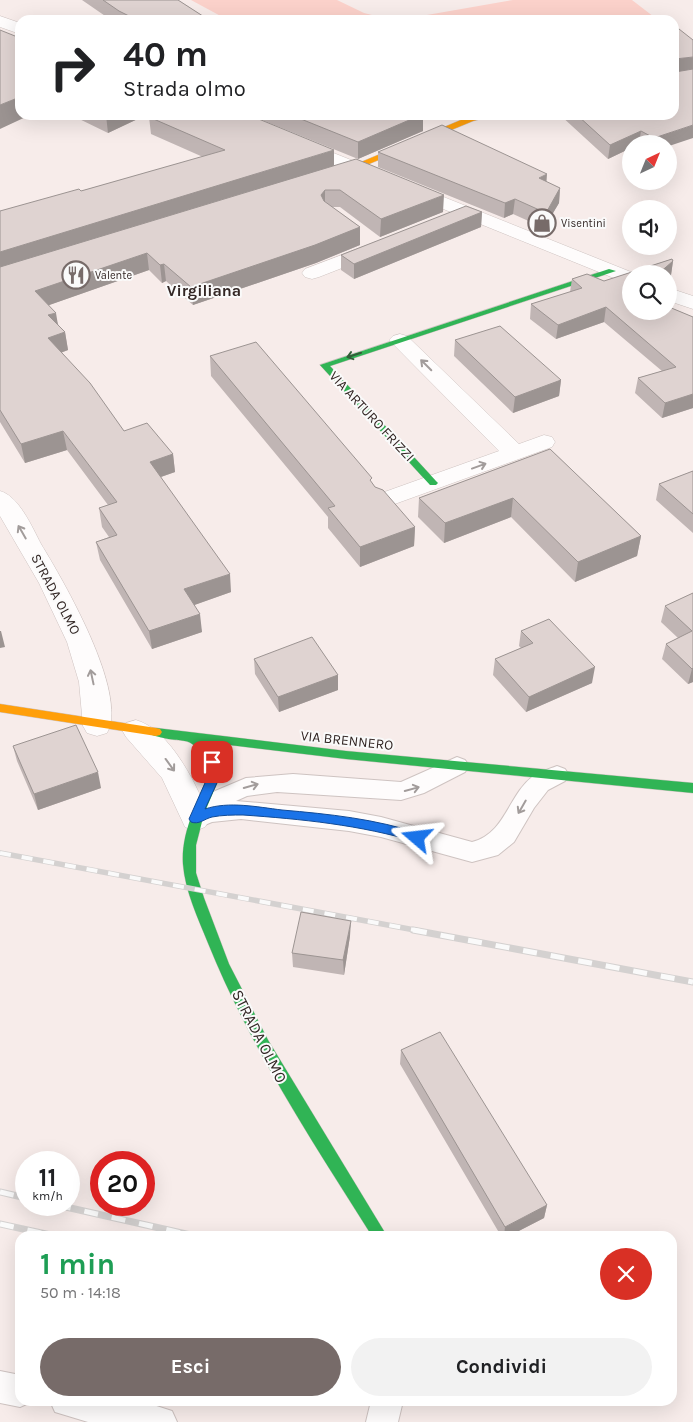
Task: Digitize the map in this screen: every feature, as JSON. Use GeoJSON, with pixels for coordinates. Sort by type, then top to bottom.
{"type":"FeatureCollection","features":[{"type":"Feature","properties":{"kind":"street"},"geometry":{"type":"LineString","coordinates":[[0,21],[15,27]]}},
{"type":"Feature","properties":{"kind":"street"},"geometry":{"type":"LineString","coordinates":[[318,180],[356,168],[469,120]]}},
{"type":"Feature","properties":{"kind":"street"},"geometry":{"type":"LineString","coordinates":[[284,138],[622,275]]}},
{"type":"Feature","properties":{"kind":"street"},"geometry":{"type":"LineString","coordinates":[[439,222],[465,212]]}},
{"type":"Feature","properties":{"kind":"street"},"geometry":{"type":"LineString","coordinates":[[312,274],[379,240]]}},
{"type":"Feature","properties":{"kind":"street","name":"VIA ARTURO FRIZZI"},"geometry":{"type":"LineString","coordinates":[[433,483],[324,365],[612,271]]}},
{"type":"Feature","properties":{"kind":"street"},"geometry":{"type":"LineString","coordinates":[[677,297],[693,302]]}},
{"type":"Feature","properties":{"kind":"street"},"geometry":{"type":"LineString","coordinates":[[400,340],[515,453]]}},
{"type":"Feature","properties":{"kind":"street"},"geometry":{"type":"LineString","coordinates":[[384,500],[544,442]]}},
{"type":"Feature","properties":{"kind":"street","name":"STRADA OLMO"},"geometry":{"type":"LineString","coordinates":[[0,499],[12,514],[66,607],[84,646],[92,673],[97,703],[97,726]]}},
{"type":"Feature","properties":{"kind":"street","name":"VIA BRENNERO"},"geometry":{"type":"LineString","coordinates":[[0,708],[97,726],[457,766],[693,788]]}},
{"type":"Feature","properties":{"kind":"street"},"geometry":{"type":"LineString","coordinates":[[136,730],[167,761],[178,778],[195,819]]}},
{"type":"Feature","properties":{"kind":"street","name":"STRADA OLMO"},"geometry":{"type":"LineString","coordinates":[[193,737],[205,749],[215,774],[195,819],[189,858],[194,888],[215,945],[276,1070],[377,1231]]}},
{"type":"Feature","properties":{"kind":"lane"},"geometry":{"type":"LineString","coordinates":[[195,819],[213,802],[230,792],[255,784],[278,781],[400,791],[420,786],[443,771],[457,766]]}},
{"type":"Feature","properties":{"kind":"lane"},"geometry":{"type":"LineString","coordinates":[[195,819],[210,813],[241,810],[349,821],[381,827],[472,852],[489,848],[505,835],[540,784],[557,775]]}},
{"type":"Feature","properties":{"kind":"lane"},"geometry":{"type":"LineString","coordinates":[[0,1387],[15,1390]]}},
{"type":"Feature","properties":{"kind":"lane"},"geometry":{"type":"LineString","coordinates":[[89,1406],[161,1422]]}},
{"type":"Feature","properties":{"kind":"lane"},"geometry":{"type":"LineString","coordinates":[[382,1422],[385,1406]]}},
{"type":"Feature","properties":{"kind":"shaded area"},"geometry":{"type":"Polygon","coordinates":[[[191,0],[337,0],[372,15],[219,15],[191,0]]]}},
{"type":"Feature","properties":{"kind":"shaded area"},"geometry":{"type":"Polygon","coordinates":[[[513,0],[632,0],[652,15],[427,15],[513,0]]]}},
{"type":"Feature","properties":{"kind":"building"},"geometry":{"type":"Polygon","coordinates":[[[103,0],[178,0],[201,15],[127,15],[103,0]]]}},
{"type":"Feature","properties":{"kind":"building"},"geometry":{"type":"Polygon","coordinates":[[[679,29],[693,40],[693,57],[679,59],[679,29]]]}},
{"type":"Feature","properties":{"kind":"building"},"geometry":{"type":"Polygon","coordinates":[[[0,30],[15,36],[15,99],[0,105],[0,30]]]}},
{"type":"Feature","properties":{"kind":"building"},"geometry":{"type":"Polygon","coordinates":[[[693,69],[693,125],[663,135],[648,135],[641,131],[632,135],[622,135],[622,140],[610,145],[582,120],[679,120],[679,71],[693,69]]]}},
{"type":"Feature","properties":{"kind":"building"},"geometry":{"type":"Polygon","coordinates":[[[156,120],[261,120],[334,150],[0,252],[0,211],[79,189],[81,191],[225,150],[156,120]]]}},
{"type":"Feature","properties":{"kind":"building"},"geometry":{"type":"Polygon","coordinates":[[[303,120],[409,120],[358,142],[303,120]]]}},
{"type":"Feature","properties":{"kind":"building"},"geometry":{"type":"Polygon","coordinates":[[[442,125],[547,174],[539,178],[560,188],[546,213],[515,199],[505,203],[378,152],[442,125]]]}},
{"type":"Feature","properties":{"kind":"building"},"geometry":{"type":"Polygon","coordinates":[[[356,159],[444,195],[381,219],[340,190],[325,190],[321,195],[324,201],[360,227],[315,245],[191,287],[164,264],[160,265],[147,253],[35,291],[56,313],[48,315],[65,332],[48,338],[90,383],[124,431],[147,423],[173,454],[150,462],[230,574],[184,589],[200,614],[149,631],[96,542],[117,535],[99,508],[117,502],[63,431],[21,444],[0,410],[0,267],[356,159]]]}},
{"type":"Feature","properties":{"kind":"building"},"geometry":{"type":"Polygon","coordinates":[[[466,206],[482,212],[354,264],[341,255],[466,206]]]}},
{"type":"Feature","properties":{"kind":"building"},"geometry":{"type":"Polygon","coordinates":[[[672,259],[673,261],[668,265],[653,265],[672,259]]]}},
{"type":"Feature","properties":{"kind":"building"},"geometry":{"type":"Polygon","coordinates":[[[587,274],[604,281],[622,275],[622,320],[677,320],[677,310],[693,317],[693,394],[665,403],[638,378],[676,367],[606,307],[558,325],[531,304],[582,288],[572,279],[587,274]]]}},
{"type":"Feature","properties":{"kind":"building"},"geometry":{"type":"Polygon","coordinates":[[[500,326],[561,380],[515,397],[455,340],[500,326]]]}},
{"type":"Feature","properties":{"kind":"building"},"geometry":{"type":"Polygon","coordinates":[[[256,342],[372,478],[370,480],[375,487],[383,490],[415,527],[360,547],[328,508],[335,506],[210,356],[256,342]]]}},
{"type":"Feature","properties":{"kind":"building"},"geometry":{"type":"Polygon","coordinates":[[[550,449],[641,536],[578,562],[513,498],[445,523],[419,498],[550,449]]]}},
{"type":"Feature","properties":{"kind":"building"},"geometry":{"type":"Polygon","coordinates":[[[693,471],[693,514],[659,484],[693,471]]]}},
{"type":"Feature","properties":{"kind":"building"},"geometry":{"type":"Polygon","coordinates":[[[693,593],[692,669],[666,644],[692,631],[665,606],[693,593]]]}},
{"type":"Feature","properties":{"kind":"building"},"geometry":{"type":"Polygon","coordinates":[[[549,619],[595,667],[529,697],[495,659],[533,643],[521,631],[549,619]]]}},
{"type":"Feature","properties":{"kind":"building"},"geometry":{"type":"Polygon","coordinates":[[[312,637],[338,675],[278,697],[254,659],[312,637]]]}},
{"type":"Feature","properties":{"kind":"building"},"geometry":{"type":"Polygon","coordinates":[[[76,725],[98,772],[34,794],[13,746],[76,725]]]}},
{"type":"Feature","properties":{"kind":"building"},"geometry":{"type":"Polygon","coordinates":[[[301,912],[351,921],[343,960],[292,953],[301,912]]]}},
{"type":"Feature","properties":{"kind":"building"},"geometry":{"type":"Polygon","coordinates":[[[440,1032],[547,1205],[505,1227],[401,1050],[440,1032]]]}},
{"type":"Feature","properties":{"kind":"railway"},"geometry":{"type":"LineString","coordinates":[[0,853],[420,931]]}},
{"type":"Feature","properties":{"kind":"railway"},"geometry":{"type":"LineString","coordinates":[[413,930],[693,982]]}},
{"type":"Feature","properties":{"kind":"railway"},"geometry":{"type":"LineString","coordinates":[[0,1192],[15,1195]]}},
{"type":"Feature","properties":{"kind":"railway"},"geometry":{"type":"LineString","coordinates":[[80,1210],[173,1231]]}},
{"type":"Feature","properties":{"kind":"railway"},"geometry":{"type":"LineString","coordinates":[[0,1224],[32,1231]]}},
{"type":"Feature","properties":{"kind":"traffic: fast"},"geometry":{"type":"LineString","coordinates":[[433,483],[324,365],[612,271]]}},
{"type":"Feature","properties":{"kind":"traffic: fast"},"geometry":{"type":"LineString","coordinates":[[156,732],[346,755],[693,788]]}},
{"type":"Feature","properties":{"kind":"traffic: fast"},"geometry":{"type":"LineString","coordinates":[[193,737],[205,749],[215,774],[202,804],[190,845],[189,864],[197,898],[223,964],[263,1044],[308,1122],[377,1231]]}},
{"type":"Feature","properties":{"kind":"traffic: slow"},"geometry":{"type":"LineString","coordinates":[[332,176],[469,120]]}},
{"type":"Feature","properties":{"kind":"traffic: slow"},"geometry":{"type":"LineString","coordinates":[[0,708],[156,732]]}},
{"type":"Feature","properties":{"kind":"place","name":"Visentini"},"geometry":{"type":"Point","coordinates":[542,223]}},
{"type":"Feature","properties":{"kind":"place","name":"Valente"},"geometry":{"type":"Point","coordinates":[76,275]}},
{"type":"Feature","properties":{"kind":"district","name":"Virgiliana"},"geometry":{"type":"Point","coordinates":[204,290]}},
{"type":"Feature","properties":{"kind":"route"},"geometry":{"type":"LineString","coordinates":[[212,762],[215,774],[195,819],[224,810],[241,810],[349,821],[381,827],[417,838]]}}]}
